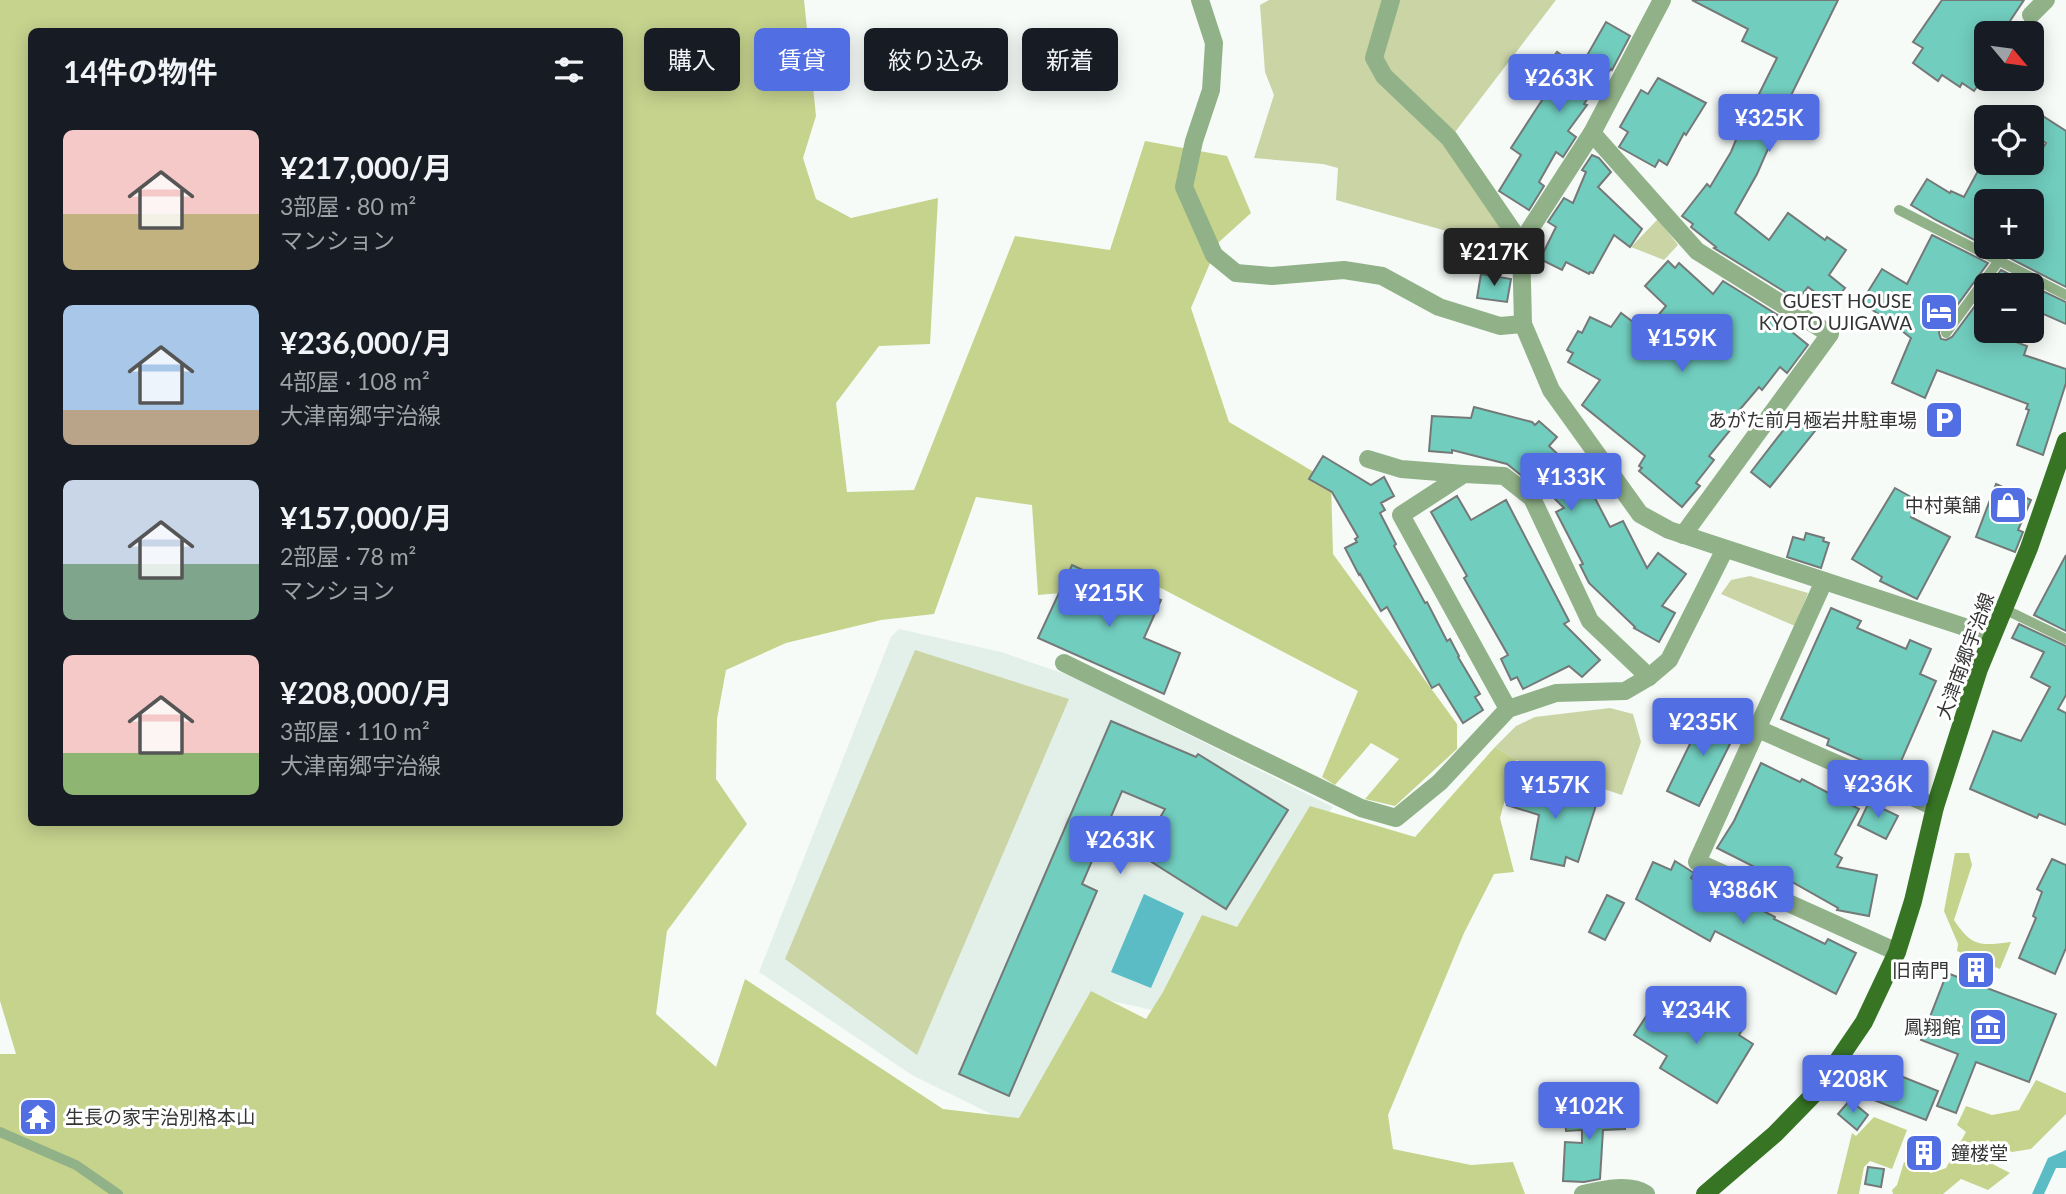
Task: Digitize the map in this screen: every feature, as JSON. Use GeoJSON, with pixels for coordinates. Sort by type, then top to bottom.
{"type":"FeatureCollection","features":[{"type":"Feature","properties":{"kind":"main road","name":"大津南郷宇治線"},"geometry":{"type":"LineString","coordinates":[[1705,1194],[1775,1134],[1817,1091],[1864,1022],[1897,953],[1936,807],[1979,669],[2066,441]]}},
{"type":"Feature","properties":{"kind":"street"},"geometry":{"type":"LineString","coordinates":[[1200,0],[1214,43],[1211,90],[1194,141],[1184,187],[1214,255],[1236,273],[1272,276],[1344,270],[1382,276],[1438,307],[1500,326],[1523,324]]}},
{"type":"Feature","properties":{"kind":"street"},"geometry":{"type":"LineString","coordinates":[[1391,0],[1374,58],[1384,76],[1449,138],[1521,243],[1523,324],[1551,390],[1640,514],[1683,535],[1992,636]]}},
{"type":"Feature","properties":{"kind":"street"},"geometry":{"type":"LineString","coordinates":[[1521,243],[1592,133],[1662,0]]}},
{"type":"Feature","properties":{"kind":"street"},"geometry":{"type":"LineString","coordinates":[[2031,15],[2046,0]]}},
{"type":"Feature","properties":{"kind":"street"},"geometry":{"type":"LineString","coordinates":[[1592,133],[1697,251],[1830,334],[1683,535]]}},
{"type":"Feature","properties":{"kind":"street"},"geometry":{"type":"LineString","coordinates":[[1368,459],[1401,469],[1504,477],[1532,498],[1590,621],[1649,677]]}},
{"type":"Feature","properties":{"kind":"street"},"geometry":{"type":"LineString","coordinates":[[1464,474],[1401,515],[1508,709]]}},
{"type":"Feature","properties":{"kind":"street"},"geometry":{"type":"LineString","coordinates":[[1064,663],[1361,808],[1396,818],[1440,782],[1508,709],[1556,693],[1625,691],[1649,677],[1669,660],[1725,549]]}},
{"type":"Feature","properties":{"kind":"street"},"geometry":{"type":"LineString","coordinates":[[1824,581],[1697,862],[1897,953]]}},
{"type":"Feature","properties":{"kind":"street"},"geometry":{"type":"LineString","coordinates":[[1758,729],[1936,807]]}},
{"type":"Feature","properties":{"kind":"street"},"geometry":{"type":"LineString","coordinates":[[1583,1194],[1607,1189],[1640,1190],[1646,1194]]}},
{"type":"Feature","properties":{"kind":"lane"},"geometry":{"type":"LineString","coordinates":[[1899,210],[2066,295]]}},
{"type":"Feature","properties":{"kind":"lane"},"geometry":{"type":"LineString","coordinates":[[1946,333],[1998,262]]}},
{"type":"Feature","properties":{"kind":"lane"},"geometry":{"type":"LineString","coordinates":[[2004,609],[2066,639]]}},
{"type":"Feature","properties":{"kind":"lane"},"geometry":{"type":"LineString","coordinates":[[0,1132],[76,1165],[118,1194]]}},
{"type":"Feature","properties":{"kind":"shaded area"},"geometry":{"type":"Polygon","coordinates":[[[899,629],[1001,652],[1071,676],[1333,807],[1239,935],[1160,1012],[1095,997],[1029,1133],[912,1075],[759,972],[891,637],[899,629]]]}},
{"type":"Feature","properties":{"kind":"green space"},"geometry":{"type":"Polygon","coordinates":[[[0,0],[804,0],[807,28],[754,28],[754,91],[813,91],[816,116],[803,158],[816,199],[851,218],[938,198],[930,344],[879,346],[836,403],[847,492],[914,490],[1015,236],[1110,250],[1145,141],[1227,156],[1251,213],[1219,242],[1191,308],[1229,422],[1331,482],[1333,554],[1457,724],[1457,749],[1395,806],[1365,799],[1399,759],[1371,743],[1335,785],[1322,777],[1358,691],[1155,585],[1038,595],[1032,505],[976,497],[934,614],[881,620],[786,643],[726,670],[717,719],[716,779],[747,824],[667,931],[656,1014],[716,1067],[745,979],[943,1109],[1019,1118],[1091,991],[1146,1019],[1163,992],[1202,915],[1237,927],[1310,806],[1415,837],[1495,747],[1516,760],[1500,818],[1514,872],[1494,874],[1464,933],[1388,1115],[1393,1149],[1471,1165],[1513,1162],[1525,1194],[0,1194],[0,1054],[16,1054],[0,1001],[0,0]]]}},
{"type":"Feature","properties":{"kind":"green space"},"geometry":{"type":"Polygon","coordinates":[[[1269,0],[1387,0],[1370,52],[1443,142],[1504,232],[1507,248],[1336,200],[1338,168],[1323,164],[1254,158],[1274,95],[1265,72],[1260,5],[1269,0]]]}},
{"type":"Feature","properties":{"kind":"green space"},"geometry":{"type":"Polygon","coordinates":[[[1396,0],[1556,0],[1455,132],[1386,67],[1380,53],[1396,0]]]}},
{"type":"Feature","properties":{"kind":"green space"},"geometry":{"type":"Polygon","coordinates":[[[1658,219],[1678,245],[1664,260],[1631,247],[1658,219]]]}},
{"type":"Feature","properties":{"kind":"green space"},"geometry":{"type":"Polygon","coordinates":[[[1750,576],[1808,593],[1795,626],[1721,594],[1731,580],[1750,576]]]}},
{"type":"Feature","properties":{"kind":"green space"},"geometry":{"type":"Polygon","coordinates":[[[915,650],[1069,699],[917,1055],[785,959],[915,650]]]}},
{"type":"Feature","properties":{"kind":"green space"},"geometry":{"type":"Polygon","coordinates":[[[1610,708],[1633,714],[1641,742],[1622,795],[1516,760],[1495,747],[1516,726],[1535,717],[1610,708]]]}},
{"type":"Feature","properties":{"kind":"green space"},"geometry":{"type":"Polygon","coordinates":[[[1955,853],[1969,853],[1972,865],[1954,920],[1966,935],[1978,943],[2011,942],[2000,969],[1957,951],[1958,944],[1944,911],[1955,853]]]}},
{"type":"Feature","properties":{"kind":"green space"},"geometry":{"type":"Polygon","coordinates":[[[2036,1080],[2066,1093],[2066,1114],[2031,1149],[2012,1152],[1987,1140],[1979,1157],[2010,1173],[1988,1190],[1961,1179],[1943,1194],[1893,1194],[1892,1190],[1897,1185],[1904,1162],[1931,1173],[1946,1168],[1966,1132],[1957,1125],[1966,1106],[1992,1115],[2019,1110],[2036,1080]]]}},
{"type":"Feature","properties":{"kind":"green space"},"geometry":{"type":"Polygon","coordinates":[[[1874,1117],[1907,1130],[1892,1169],[1870,1161],[1864,1167],[1859,1194],[1837,1194],[1852,1133],[1856,1136],[1874,1117]]]}},
{"type":"Feature","properties":{"kind":"water"},"geometry":{"type":"Polygon","coordinates":[[[1144,894],[1184,913],[1151,988],[1111,972],[1144,894]]]}},
{"type":"Feature","properties":{"kind":"water"},"geometry":{"type":"Polygon","coordinates":[[[2066,1150],[2066,1168],[2056,1168],[2044,1194],[2032,1194],[2048,1158],[2066,1150]]]}},
{"type":"Feature","properties":{"kind":"building"},"geometry":{"type":"Polygon","coordinates":[[[1692,0],[1838,0],[1773,132],[1775,133],[1757,174],[1735,213],[1769,240],[1788,213],[1825,240],[1827,237],[1846,250],[1829,275],[1845,288],[1832,305],[1808,287],[1798,300],[1714,248],[1716,247],[1682,216],[1707,184],[1710,187],[1731,152],[1744,120],[1777,58],[1742,41],[1748,29],[1692,0]]]}},
{"type":"Feature","properties":{"kind":"building"},"geometry":{"type":"Polygon","coordinates":[[[1942,0],[2024,0],[2010,21],[1974,21],[1974,91],[1962,83],[1960,87],[1942,75],[1938,81],[1913,63],[1923,48],[1913,42],[1942,0]]]}},
{"type":"Feature","properties":{"kind":"building"},"geometry":{"type":"Polygon","coordinates":[[[1606,22],[1630,36],[1612,70],[1606,72],[1568,131],[1576,137],[1563,157],[1556,152],[1539,182],[1544,186],[1529,210],[1499,191],[1521,155],[1511,148],[1546,94],[1540,90],[1549,76],[1543,72],[1557,52],[1580,68],[1606,22]]]}},
{"type":"Feature","properties":{"kind":"building"},"geometry":{"type":"Polygon","coordinates":[[[1658,78],[1706,103],[1686,135],[1684,133],[1667,165],[1659,160],[1655,167],[1619,147],[1628,132],[1620,127],[1641,90],[1648,94],[1658,78]]]}},
{"type":"Feature","properties":{"kind":"building"},"geometry":{"type":"Polygon","coordinates":[[[2044,117],[2066,131],[2066,287],[2044,276],[2044,273],[2011,259],[2044,259],[2044,189],[1974,189],[1974,240],[1911,205],[1927,179],[1950,193],[1951,191],[1964,197],[1976,175],[2044,175],[2044,117]]]}},
{"type":"Feature","properties":{"kind":"building"},"geometry":{"type":"Polygon","coordinates":[[[1592,155],[1599,158],[1611,172],[1598,187],[1642,229],[1630,247],[1614,235],[1593,273],[1589,274],[1566,262],[1562,270],[1540,259],[1556,227],[1548,222],[1564,198],[1573,203],[1586,172],[1582,170],[1592,155]]]}},
{"type":"Feature","properties":{"kind":"building"},"geometry":{"type":"Polygon","coordinates":[[[1932,235],[1974,256],[1974,259],[1988,263],[1981,273],[1974,273],[1974,282],[1939,333],[1941,339],[1952,337],[1974,307],[1974,343],[2019,343],[2027,346],[2024,355],[2066,369],[2066,383],[2043,455],[2017,445],[2029,410],[2026,409],[2028,404],[1937,370],[1925,398],[1892,383],[1911,338],[1903,329],[1861,303],[1882,269],[1907,284],[1932,235]]]}},
{"type":"Feature","properties":{"kind":"building"},"geometry":{"type":"Polygon","coordinates":[[[1668,261],[1675,268],[1679,263],[1713,294],[1723,281],[1784,319],[1781,323],[1808,345],[1787,373],[1780,367],[1762,390],[1759,387],[1736,414],[1740,418],[1709,456],[1714,460],[1696,483],[1700,486],[1682,507],[1639,471],[1645,456],[1582,405],[1600,380],[1568,362],[1573,353],[1567,350],[1578,331],[1582,333],[1590,317],[1611,327],[1621,313],[1645,331],[1666,306],[1645,286],[1668,261]]]}},
{"type":"Feature","properties":{"kind":"building"},"geometry":{"type":"Polygon","coordinates":[[[1481,274],[1511,279],[1507,302],[1477,298],[1481,274]]]}},
{"type":"Feature","properties":{"kind":"building"},"geometry":{"type":"Polygon","coordinates":[[[2044,292],[2066,302],[2066,324],[2044,314],[2044,292]]]}},
{"type":"Feature","properties":{"kind":"building"},"geometry":{"type":"Polygon","coordinates":[[[1474,407],[1535,425],[1539,421],[1557,437],[1549,446],[1586,481],[1610,527],[1623,521],[1647,568],[1658,553],[1686,574],[1662,606],[1675,613],[1659,642],[1634,628],[1589,583],[1580,565],[1583,564],[1556,512],[1564,508],[1527,471],[1522,476],[1507,464],[1452,450],[1452,453],[1429,451],[1432,416],[1471,418],[1474,407]]]}},
{"type":"Feature","properties":{"kind":"building"},"geometry":{"type":"Polygon","coordinates":[[[1795,415],[1815,431],[1770,487],[1751,472],[1795,415]]]}},
{"type":"Feature","properties":{"kind":"building"},"geometry":{"type":"Polygon","coordinates":[[[1323,456],[1371,485],[1384,477],[1394,496],[1381,503],[1385,510],[1380,513],[1396,544],[1394,546],[1480,694],[1475,697],[1483,710],[1463,723],[1439,684],[1432,688],[1387,607],[1381,611],[1359,575],[1345,548],[1357,542],[1355,539],[1358,537],[1332,492],[1309,479],[1323,456]]]}},
{"type":"Feature","properties":{"kind":"building"},"geometry":{"type":"Polygon","coordinates":[[[1996,484],[2031,500],[2018,530],[2023,532],[2015,552],[1976,537],[1996,484]]]}},
{"type":"Feature","properties":{"kind":"building"},"geometry":{"type":"Polygon","coordinates":[[[1895,488],[1920,502],[1911,517],[1950,537],[1917,599],[1880,581],[1882,577],[1852,559],[1895,488]]]}},
{"type":"Feature","properties":{"kind":"building"},"geometry":{"type":"Polygon","coordinates":[[[1457,496],[1471,520],[1506,500],[1569,621],[1564,624],[1600,660],[1582,677],[1569,666],[1523,689],[1517,677],[1511,680],[1501,659],[1508,655],[1464,578],[1467,576],[1431,512],[1457,496]]]}},
{"type":"Feature","properties":{"kind":"building"},"geometry":{"type":"Polygon","coordinates":[[[1806,533],[1824,538],[1823,541],[1829,543],[1821,568],[1787,557],[1793,537],[1804,540],[1806,533]]]}},
{"type":"Feature","properties":{"kind":"building"},"geometry":{"type":"Polygon","coordinates":[[[2066,555],[2066,631],[2034,615],[2066,555]]]}},
{"type":"Feature","properties":{"kind":"building"},"geometry":{"type":"Polygon","coordinates":[[[1072,565],[1128,591],[1130,587],[1161,600],[1144,638],[1180,653],[1164,694],[1038,638],[1072,565]]]}},
{"type":"Feature","properties":{"kind":"building"},"geometry":{"type":"Polygon","coordinates":[[[1831,608],[1861,621],[1857,628],[1906,649],[1910,640],[1931,649],[1920,674],[1936,681],[1895,775],[1827,745],[1829,739],[1781,719],[1831,608]]]}},
{"type":"Feature","properties":{"kind":"building"},"geometry":{"type":"Polygon","coordinates":[[[2019,624],[2066,646],[2066,695],[2058,709],[2066,713],[2066,825],[2039,814],[2037,818],[1970,789],[1993,731],[2021,741],[2050,687],[2031,677],[2044,652],[2012,638],[2019,624]]]}},
{"type":"Feature","properties":{"kind":"building"},"geometry":{"type":"Polygon","coordinates":[[[1707,709],[1739,726],[1699,806],[1667,791],[1707,709]]]}},
{"type":"Feature","properties":{"kind":"building"},"geometry":{"type":"Polygon","coordinates":[[[1111,721],[1196,757],[1198,754],[1288,810],[1226,909],[1139,854],[1165,809],[1122,791],[1082,884],[1097,891],[1009,1096],[959,1074],[1111,721]]]}},
{"type":"Feature","properties":{"kind":"building"},"geometry":{"type":"Polygon","coordinates":[[[1761,763],[1800,782],[1802,779],[1859,809],[1835,854],[1842,858],[1837,867],[1877,875],[1869,916],[1837,910],[1838,908],[1785,878],[1784,882],[1717,848],[1734,821],[1761,763]]]}},
{"type":"Feature","properties":{"kind":"building"},"geometry":{"type":"Polygon","coordinates":[[[1517,774],[1533,779],[1547,802],[1569,790],[1598,799],[1578,862],[1566,857],[1564,866],[1531,859],[1539,815],[1507,805],[1517,774]]]}},
{"type":"Feature","properties":{"kind":"building"},"geometry":{"type":"Polygon","coordinates":[[[1869,802],[1898,816],[1886,839],[1858,825],[1869,802]]]}},
{"type":"Feature","properties":{"kind":"building"},"geometry":{"type":"Polygon","coordinates":[[[2052,859],[2066,865],[2066,948],[2055,974],[2019,958],[2036,918],[2033,916],[2042,892],[2037,889],[2052,859]]]}},
{"type":"Feature","properties":{"kind":"building"},"geometry":{"type":"Polygon","coordinates":[[[1675,861],[1694,873],[1691,878],[1750,910],[1752,905],[1825,944],[1828,939],[1856,953],[1836,994],[1715,931],[1710,941],[1636,899],[1653,862],[1671,870],[1675,861]]]}},
{"type":"Feature","properties":{"kind":"building"},"geometry":{"type":"Polygon","coordinates":[[[1607,895],[1624,903],[1605,940],[1589,932],[1607,895]]]}},
{"type":"Feature","properties":{"kind":"building","name":"鳳翔館"},"geometry":{"type":"Polygon","coordinates":[[[1947,973],[2056,1014],[2029,1082],[1976,1062],[1956,1113],[1937,1106],[1958,1054],[1921,1040],[1947,973]]]}},
{"type":"Feature","properties":{"kind":"building"},"geometry":{"type":"Polygon","coordinates":[[[1658,998],[1690,1018],[1700,1001],[1744,1027],[1739,1035],[1753,1044],[1717,1103],[1660,1068],[1667,1056],[1634,1035],[1658,998]]]}},
{"type":"Feature","properties":{"kind":"building"},"geometry":{"type":"Polygon","coordinates":[[[1883,1069],[1938,1091],[1926,1120],[1871,1099],[1883,1069]]]}},
{"type":"Feature","properties":{"kind":"building"},"geometry":{"type":"Polygon","coordinates":[[[1850,1100],[1868,1115],[1857,1130],[1838,1114],[1850,1100]]]}},
{"type":"Feature","properties":{"kind":"building"},"geometry":{"type":"Polygon","coordinates":[[[1614,1105],[1614,1113],[1625,1113],[1625,1129],[1603,1130],[1600,1179],[1584,1182],[1563,1181],[1565,1142],[1582,1143],[1582,1130],[1566,1131],[1565,1115],[1582,1114],[1582,1106],[1614,1105]]]}},
{"type":"Feature","properties":{"kind":"building","name":"鐘楼堂"},"geometry":{"type":"Polygon","coordinates":[[[1917,1137],[1940,1145],[1931,1168],[1909,1160],[1917,1137]]]}},
{"type":"Feature","properties":{"kind":"building"},"geometry":{"type":"Polygon","coordinates":[[[1868,1167],[1884,1169],[1881,1187],[1865,1184],[1868,1167]]]}},
{"type":"Feature","properties":{"kind":"place","name":"GUEST HOUSE KYOTO UJIGAWA"},"geometry":{"type":"Point","coordinates":[1939,312]}},
{"type":"Feature","properties":{"kind":"place","name":"あがた前月極岩井駐車場"},"geometry":{"type":"Point","coordinates":[1944,420]}},
{"type":"Feature","properties":{"kind":"place","name":"中村菓舗"},"geometry":{"type":"Point","coordinates":[2008,505]}},
{"type":"Feature","properties":{"kind":"place","name":"旧南門"},"geometry":{"type":"Point","coordinates":[1976,970]}},
{"type":"Feature","properties":{"kind":"place","name":"鳳翔館"},"geometry":{"type":"Point","coordinates":[1988,1027]}},
{"type":"Feature","properties":{"kind":"place","name":"生長の家宇治別格本山"},"geometry":{"type":"Point","coordinates":[38,1117]}},
{"type":"Feature","properties":{"kind":"place","name":"鐘楼堂"},"geometry":{"type":"Point","coordinates":[1924,1153]}}]}
